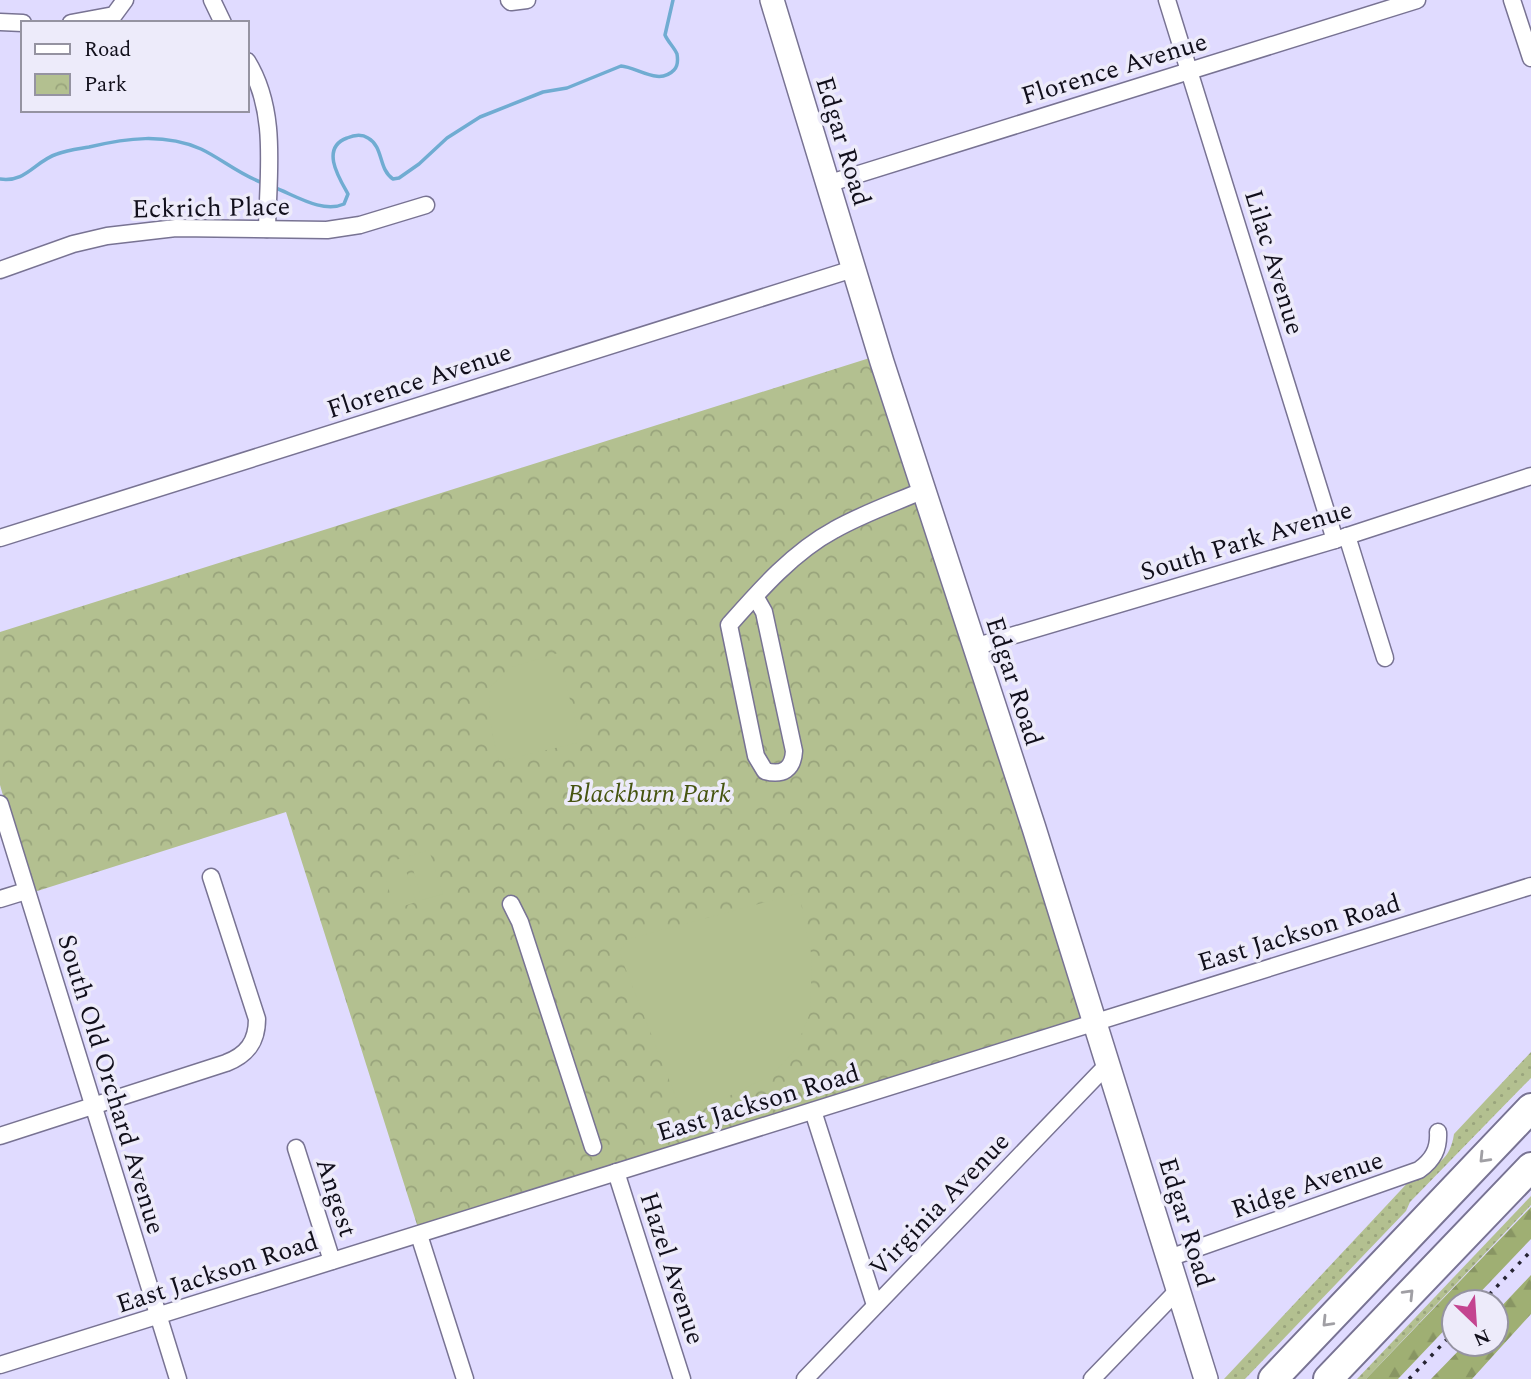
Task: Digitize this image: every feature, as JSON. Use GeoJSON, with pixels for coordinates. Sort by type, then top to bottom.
{"type":"FeatureCollection","features":[{"type":"Feature","properties":{"kind":"highway"},"geometry":{"type":"LineString","coordinates":[[1273,1379],[1531,1108]]}},
{"type":"Feature","properties":{"kind":"highway"},"geometry":{"type":"LineString","coordinates":[[1328,1379],[1531,1167]]}},
{"type":"Feature","properties":{"kind":"street"},"geometry":{"type":"LineString","coordinates":[[82,21],[114,15],[125,0]]}},
{"type":"Feature","properties":{"kind":"street"},"geometry":{"type":"LineString","coordinates":[[212,0],[222,21]]}},
{"type":"Feature","properties":{"kind":"street"},"geometry":{"type":"LineString","coordinates":[[509,0],[527,0]]}},
{"type":"Feature","properties":{"kind":"street","name":"Edgar Road"},"geometry":{"type":"LineString","coordinates":[[772,0],[853,269],[1109,1063],[1206,1377]]}},
{"type":"Feature","properties":{"kind":"street","name":"Lilac Avenue"},"geometry":{"type":"LineString","coordinates":[[1167,0],[1341,538],[1385,658]]}},
{"type":"Feature","properties":{"kind":"street","name":"Florence Avenue"},"geometry":{"type":"LineString","coordinates":[[827,184],[1417,0]]}},
{"type":"Feature","properties":{"kind":"street"},"geometry":{"type":"LineString","coordinates":[[1512,0],[1531,58]]}},
{"type":"Feature","properties":{"kind":"street"},"geometry":{"type":"LineString","coordinates":[[0,22],[21,23]]}},
{"type":"Feature","properties":{"kind":"street"},"geometry":{"type":"LineString","coordinates":[[248,63],[265,104],[269,132],[267,229]]}},
{"type":"Feature","properties":{"kind":"street","name":"Eckrich Place"},"geometry":{"type":"LineString","coordinates":[[0,270],[73,244],[107,236],[176,228],[327,230],[360,225],[425,205]]}},
{"type":"Feature","properties":{"kind":"street","name":"Florence Avenue"},"geometry":{"type":"LineString","coordinates":[[0,538],[853,269]]}},
{"type":"Feature","properties":{"kind":"street","name":"South Park Avenue"},"geometry":{"type":"LineString","coordinates":[[974,647],[1341,538],[1531,476]]}},
{"type":"Feature","properties":{"kind":"street"},"geometry":{"type":"LineString","coordinates":[[755,596],[764,612],[794,751],[789,769],[781,772],[765,771],[756,756],[729,625],[755,596],[793,559],[832,530],[924,490]]}},
{"type":"Feature","properties":{"kind":"street","name":"South Old Orchard Avenue"},"geometry":{"type":"LineString","coordinates":[[0,804],[178,1379]]}},
{"type":"Feature","properties":{"kind":"street"},"geometry":{"type":"LineString","coordinates":[[0,1136],[234,1059],[248,1050],[257,1031],[257,1019],[211,877]]}},
{"type":"Feature","properties":{"kind":"street","name":"East Jackson Road"},"geometry":{"type":"LineString","coordinates":[[0,1365],[1531,886]]}},
{"type":"Feature","properties":{"kind":"street"},"geometry":{"type":"LineString","coordinates":[[0,899],[26,891]]}},
{"type":"Feature","properties":{"kind":"street"},"geometry":{"type":"LineString","coordinates":[[511,904],[593,1147]]}},
{"type":"Feature","properties":{"kind":"street","name":"Virginia Avenue"},"geometry":{"type":"LineString","coordinates":[[805,1379],[1109,1063]]}},
{"type":"Feature","properties":{"kind":"street"},"geometry":{"type":"LineString","coordinates":[[813,1111],[875,1304]]}},
{"type":"Feature","properties":{"kind":"street","name":"Ridge Avenue"},"geometry":{"type":"LineString","coordinates":[[1169,1258],[1410,1174],[1432,1158],[1439,1145],[1438,1132]]}},
{"type":"Feature","properties":{"kind":"street","name":"Angest"},"geometry":{"type":"LineString","coordinates":[[296,1148],[331,1261]]}},
{"type":"Feature","properties":{"kind":"street","name":"Hazel Avenue"},"geometry":{"type":"LineString","coordinates":[[616,1172],[682,1379]]}},
{"type":"Feature","properties":{"kind":"street"},"geometry":{"type":"LineString","coordinates":[[419,1235],[466,1379]]}},
{"type":"Feature","properties":{"kind":"street"},"geometry":{"type":"LineString","coordinates":[[1092,1379],[1178,1290]]}},
{"type":"Feature","properties":{"kind":"green space","name":"Blackburn Park"},"geometry":{"type":"Polygon","coordinates":[[[876,356],[1091,1019],[419,1231],[286,812],[31,893],[0,785],[0,632],[876,356]]]}},
{"type":"Feature","properties":{"kind":"green space"},"geometry":{"type":"Polygon","coordinates":[[[558,653],[581,742],[499,761],[491,724],[491,686],[512,667],[558,653]]]}},
{"type":"Feature","properties":{"kind":"green space"},"geometry":{"type":"Polygon","coordinates":[[[429,850],[443,894],[422,900],[409,856],[429,850]]]}},
{"type":"Feature","properties":{"kind":"green space"},"geometry":{"type":"Polygon","coordinates":[[[402,858],[416,902],[395,909],[381,865],[402,858]]]}},
{"type":"Feature","properties":{"kind":"green space"},"geometry":{"type":"Polygon","coordinates":[[[799,893],[812,958],[810,1013],[795,1050],[772,1075],[684,1118],[619,952],[628,939],[799,893]]]}},
{"type":"Feature","properties":{"kind":"green space"},"geometry":{"type":"Polygon","coordinates":[[[1531,1052],[1531,1078],[1410,1202],[1406,1211],[1245,1379],[1224,1379],[1414,1176],[1436,1165],[1446,1156],[1454,1134],[1531,1052]]]}},
{"type":"Feature","properties":{"kind":"green space"},"geometry":{"type":"Polygon","coordinates":[[[1531,1196],[1531,1205],[1452,1288],[1444,1288],[1531,1196]]]}},
{"type":"Feature","properties":{"kind":"green space"},"geometry":{"type":"Polygon","coordinates":[[[1531,1207],[1531,1239],[1484,1288],[1453,1288],[1531,1207]]]}},
{"type":"Feature","properties":{"kind":"green space"},"geometry":{"type":"Polygon","coordinates":[[[1531,1275],[1531,1314],[1510,1337],[1510,1297],[1531,1275]]]}},
{"type":"Feature","properties":{"kind":"green space"},"geometry":{"type":"Polygon","coordinates":[[[1440,1292],[1440,1301],[1366,1379],[1357,1379],[1440,1292]]]}},
{"type":"Feature","properties":{"kind":"green space"},"geometry":{"type":"Polygon","coordinates":[[[1440,1302],[1440,1335],[1398,1379],[1366,1379],[1440,1302]]]}},
{"type":"Feature","properties":{"kind":"green space"},"geometry":{"type":"Polygon","coordinates":[[[1451,1358],[1491,1358],[1472,1379],[1431,1379],[1451,1358]]]}},
{"type":"Feature","properties":{"kind":"waterway"},"geometry":{"type":"LineString","coordinates":[[273,187],[317,205],[326,207],[344,204],[348,194],[337,172],[333,156],[334,149],[347,138],[358,135],[368,138],[377,147],[388,175],[393,179],[399,178],[447,138],[480,117],[543,92],[567,88],[621,66],[655,76],[668,74],[678,61],[677,54],[665,35],[673,0]]}},
{"type":"Feature","properties":{"kind":"waterway"},"geometry":{"type":"LineString","coordinates":[[0,179],[24,175],[49,157],[65,151],[117,141],[159,139],[201,149],[263,183]]}},
{"type":"Feature","properties":{"kind":"railway"},"geometry":{"type":"LineString","coordinates":[[1495,1288],[1531,1251]]}},
{"type":"Feature","properties":{"kind":"railway"},"geometry":{"type":"LineString","coordinates":[[1409,1379],[1440,1347]]}}]}
